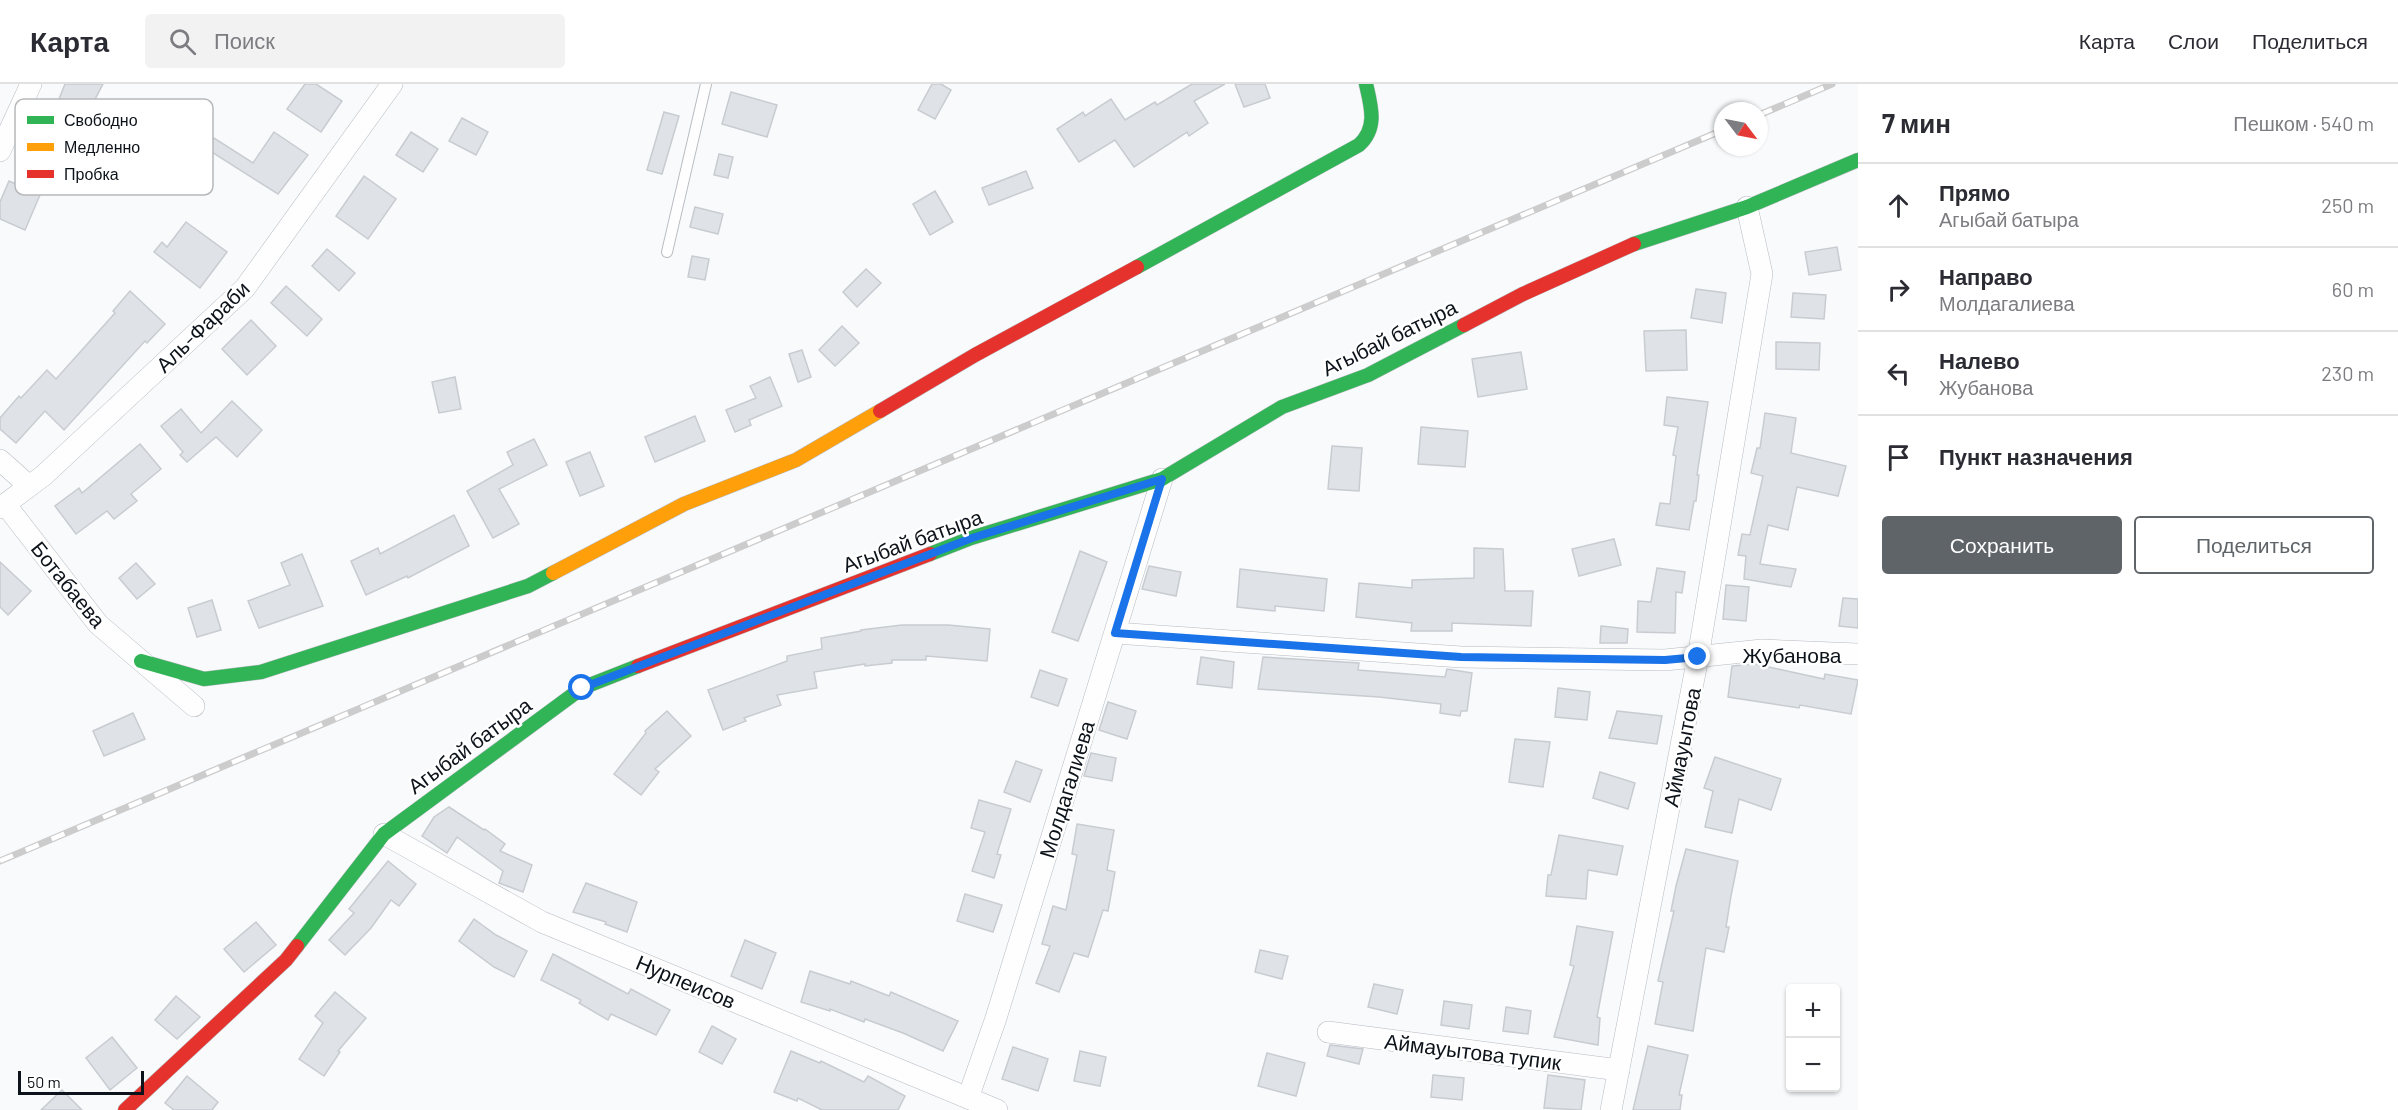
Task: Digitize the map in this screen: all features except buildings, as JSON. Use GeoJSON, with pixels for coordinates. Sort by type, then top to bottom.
{"type":"FeatureCollection","features":[{"type":"Feature","properties":{"kind":"street"},"geometry":{"type":"LineString","coordinates":[[24,99],[31,84]]}},
{"type":"Feature","properties":{"kind":"street","name":"Аль-Фараби"},"geometry":{"type":"LineString","coordinates":[[3,506],[43,476],[245,288],[392,84]]}},
{"type":"Feature","properties":{"kind":"street"},"geometry":{"type":"LineString","coordinates":[[141,661],[204,680],[261,672],[528,586],[684,504],[796,460],[975,355],[1352,151],[1368,136],[1371,123],[1371,106],[1366,84]]}},
{"type":"Feature","properties":{"kind":"street"},"geometry":{"type":"LineString","coordinates":[[0,151],[15,119]]}},
{"type":"Feature","properties":{"kind":"street","name":"Агыбай батыра"},"geometry":{"type":"LineString","coordinates":[[125,1110],[286,960],[384,834],[582,688],[972,538],[1162,479],[1282,407],[1368,375],[1523,294],[1637,243],[1747,207],[1858,160]]}},
{"type":"Feature","properties":{"kind":"street","name":"Аймауытова"},"geometry":{"type":"LineString","coordinates":[[1611,1110],[1698,657],[1762,274],[1747,207]]}},
{"type":"Feature","properties":{"kind":"street"},"geometry":{"type":"LineString","coordinates":[[0,460],[29,486]]}},
{"type":"Feature","properties":{"kind":"street","name":"Молдагалиева"},"geometry":{"type":"LineString","coordinates":[[968,1098],[996,1018],[1162,479]]}},
{"type":"Feature","properties":{"kind":"street","name":"Ботабаева"},"geometry":{"type":"LineString","coordinates":[[3,506],[98,624],[194,706]]}},
{"type":"Feature","properties":{"kind":"street","name":"Жубанова"},"geometry":{"type":"LineString","coordinates":[[1115,633],[1461,657],[1665,660],[1762,650],[1858,654]]}},
{"type":"Feature","properties":{"kind":"street","name":"Нурпеисов"},"geometry":{"type":"LineString","coordinates":[[384,834],[542,922],[997,1110]]}},
{"type":"Feature","properties":{"kind":"street","name":"Аймауытова тупик"},"geometry":{"type":"LineString","coordinates":[[1328,1032],[1619,1070]]}},
{"type":"Feature","properties":{"kind":"lane"},"geometry":{"type":"LineString","coordinates":[[667,252],[706,84]]}},
{"type":"Feature","properties":{"kind":"railway"},"geometry":{"type":"LineString","coordinates":[[1768,111],[1832,84]]}},
{"type":"Feature","properties":{"kind":"railway"},"geometry":{"type":"LineString","coordinates":[[0,861],[1714,134]]}},
{"type":"Feature","properties":{"kind":"traffic: fast"},"geometry":{"type":"LineString","coordinates":[[1137,267],[1359,145],[1369,131],[1372,116],[1366,84]]}},
{"type":"Feature","properties":{"kind":"traffic: fast"},"geometry":{"type":"LineString","coordinates":[[1634,244],[1747,207],[1858,160]]}},
{"type":"Feature","properties":{"kind":"traffic: fast"},"geometry":{"type":"LineString","coordinates":[[930,554],[971,538],[1162,479],[1282,407],[1368,375],[1464,325]]}},
{"type":"Feature","properties":{"kind":"traffic: fast"},"geometry":{"type":"LineString","coordinates":[[141,661],[204,679],[261,672],[528,586],[553,573]]}},
{"type":"Feature","properties":{"kind":"traffic: fast"},"geometry":{"type":"LineString","coordinates":[[297,946],[384,834],[582,688],[638,666]]}},
{"type":"Feature","properties":{"kind":"traffic: slow"},"geometry":{"type":"LineString","coordinates":[[553,573],[684,504],[796,460],[880,411]]}},
{"type":"Feature","properties":{"kind":"traffic: jam"},"geometry":{"type":"LineString","coordinates":[[1464,325],[1523,294],[1634,244]]}},
{"type":"Feature","properties":{"kind":"traffic: jam"},"geometry":{"type":"LineString","coordinates":[[880,411],[975,355],[1137,267]]}},
{"type":"Feature","properties":{"kind":"traffic: jam"},"geometry":{"type":"LineString","coordinates":[[638,666],[930,554]]}},
{"type":"Feature","properties":{"kind":"traffic: jam"},"geometry":{"type":"LineString","coordinates":[[125,1110],[286,960],[297,946]]}},
{"type":"Feature","properties":{"kind":"route"},"geometry":{"type":"LineString","coordinates":[[582,688],[972,538],[1162,479],[1115,633],[1461,657],[1665,660],[1698,657]]}}]}
